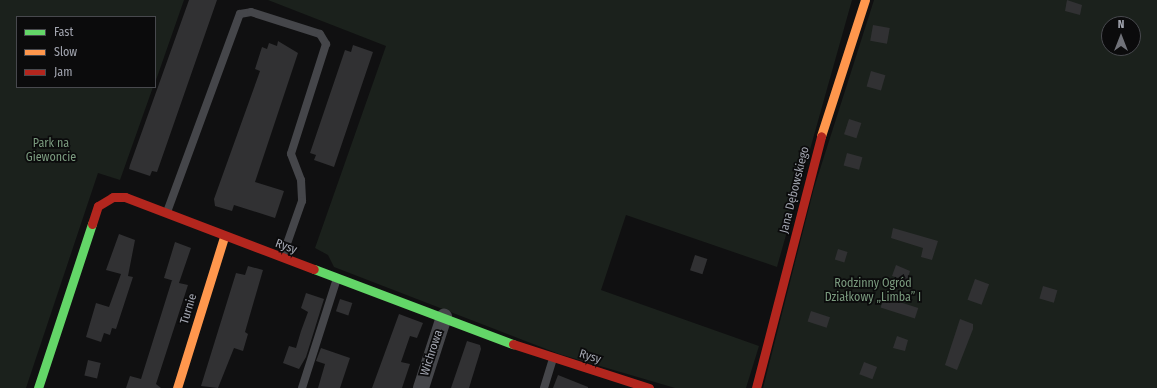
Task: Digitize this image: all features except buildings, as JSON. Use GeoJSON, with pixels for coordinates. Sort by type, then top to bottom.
{"type":"FeatureCollection","features":[{"type":"Feature","properties":{"kind":"street","name":"Jana Dębowskiego"},"geometry":{"type":"LineString","coordinates":[[756,388],[807,180],[864,0]]}},
{"type":"Feature","properties":{"kind":"street","name":"Rysy"},"geometry":{"type":"LineString","coordinates":[[38,388],[98,206],[113,197],[125,197],[224,237],[444,317],[553,359],[649,388]]}},
{"type":"Feature","properties":{"kind":"street","name":"Turnie"},"geometry":{"type":"LineString","coordinates":[[177,388],[224,237]]}},
{"type":"Feature","properties":{"kind":"street","name":"Wichrowa"},"geometry":{"type":"LineString","coordinates":[[421,388],[444,317]]}},
{"type":"Feature","properties":{"kind":"lane"},"geometry":{"type":"LineString","coordinates":[[167,214],[240,14],[251,12],[320,34],[326,44],[291,154],[301,180],[302,201],[282,258]]}},
{"type":"Feature","properties":{"kind":"lane"},"geometry":{"type":"LineString","coordinates":[[302,388],[337,278]]}},
{"type":"Feature","properties":{"kind":"lane"},"geometry":{"type":"LineString","coordinates":[[544,388],[553,359]]}},
{"type":"Feature","properties":{"kind":"green space","name":"Park na Giewoncie"},"geometry":{"type":"Polygon","coordinates":[[[0,0],[184,0],[156,80],[156,16],[16,16],[16,88],[153,88],[120,180],[98,173],[26,388],[0,388],[0,0]]]}},
{"type":"Feature","properties":{"kind":"green space"},"geometry":{"type":"Polygon","coordinates":[[[268,0],[852,0],[777,267],[626,215],[601,290],[759,346],[746,388],[675,388],[559,354],[334,267],[328,255],[315,248],[386,46],[268,0]]]}},
{"type":"Feature","properties":{"kind":"green space","name":"Rodzinny Ogród Działkowy „Limba” I"},"geometry":{"type":"Polygon","coordinates":[[[874,0],[1157,0],[1157,388],[763,388],[814,188],[874,0]]]}},
{"type":"Feature","properties":{"kind":"traffic: fast"},"geometry":{"type":"LineString","coordinates":[[38,388],[92,224]]}},
{"type":"Feature","properties":{"kind":"traffic: fast"},"geometry":{"type":"LineString","coordinates":[[314,269],[513,344]]}},
{"type":"Feature","properties":{"kind":"traffic: slow"},"geometry":{"type":"LineString","coordinates":[[821,136],[865,0]]}},
{"type":"Feature","properties":{"kind":"traffic: slow"},"geometry":{"type":"LineString","coordinates":[[177,388],[224,237]]}},
{"type":"Feature","properties":{"kind":"traffic: jam"},"geometry":{"type":"LineString","coordinates":[[756,388],[821,136]]}},
{"type":"Feature","properties":{"kind":"traffic: jam"},"geometry":{"type":"LineString","coordinates":[[92,224],[98,206],[113,197],[125,197],[314,269]]}},
{"type":"Feature","properties":{"kind":"traffic: jam"},"geometry":{"type":"LineString","coordinates":[[513,344],[649,388]]}}]}
